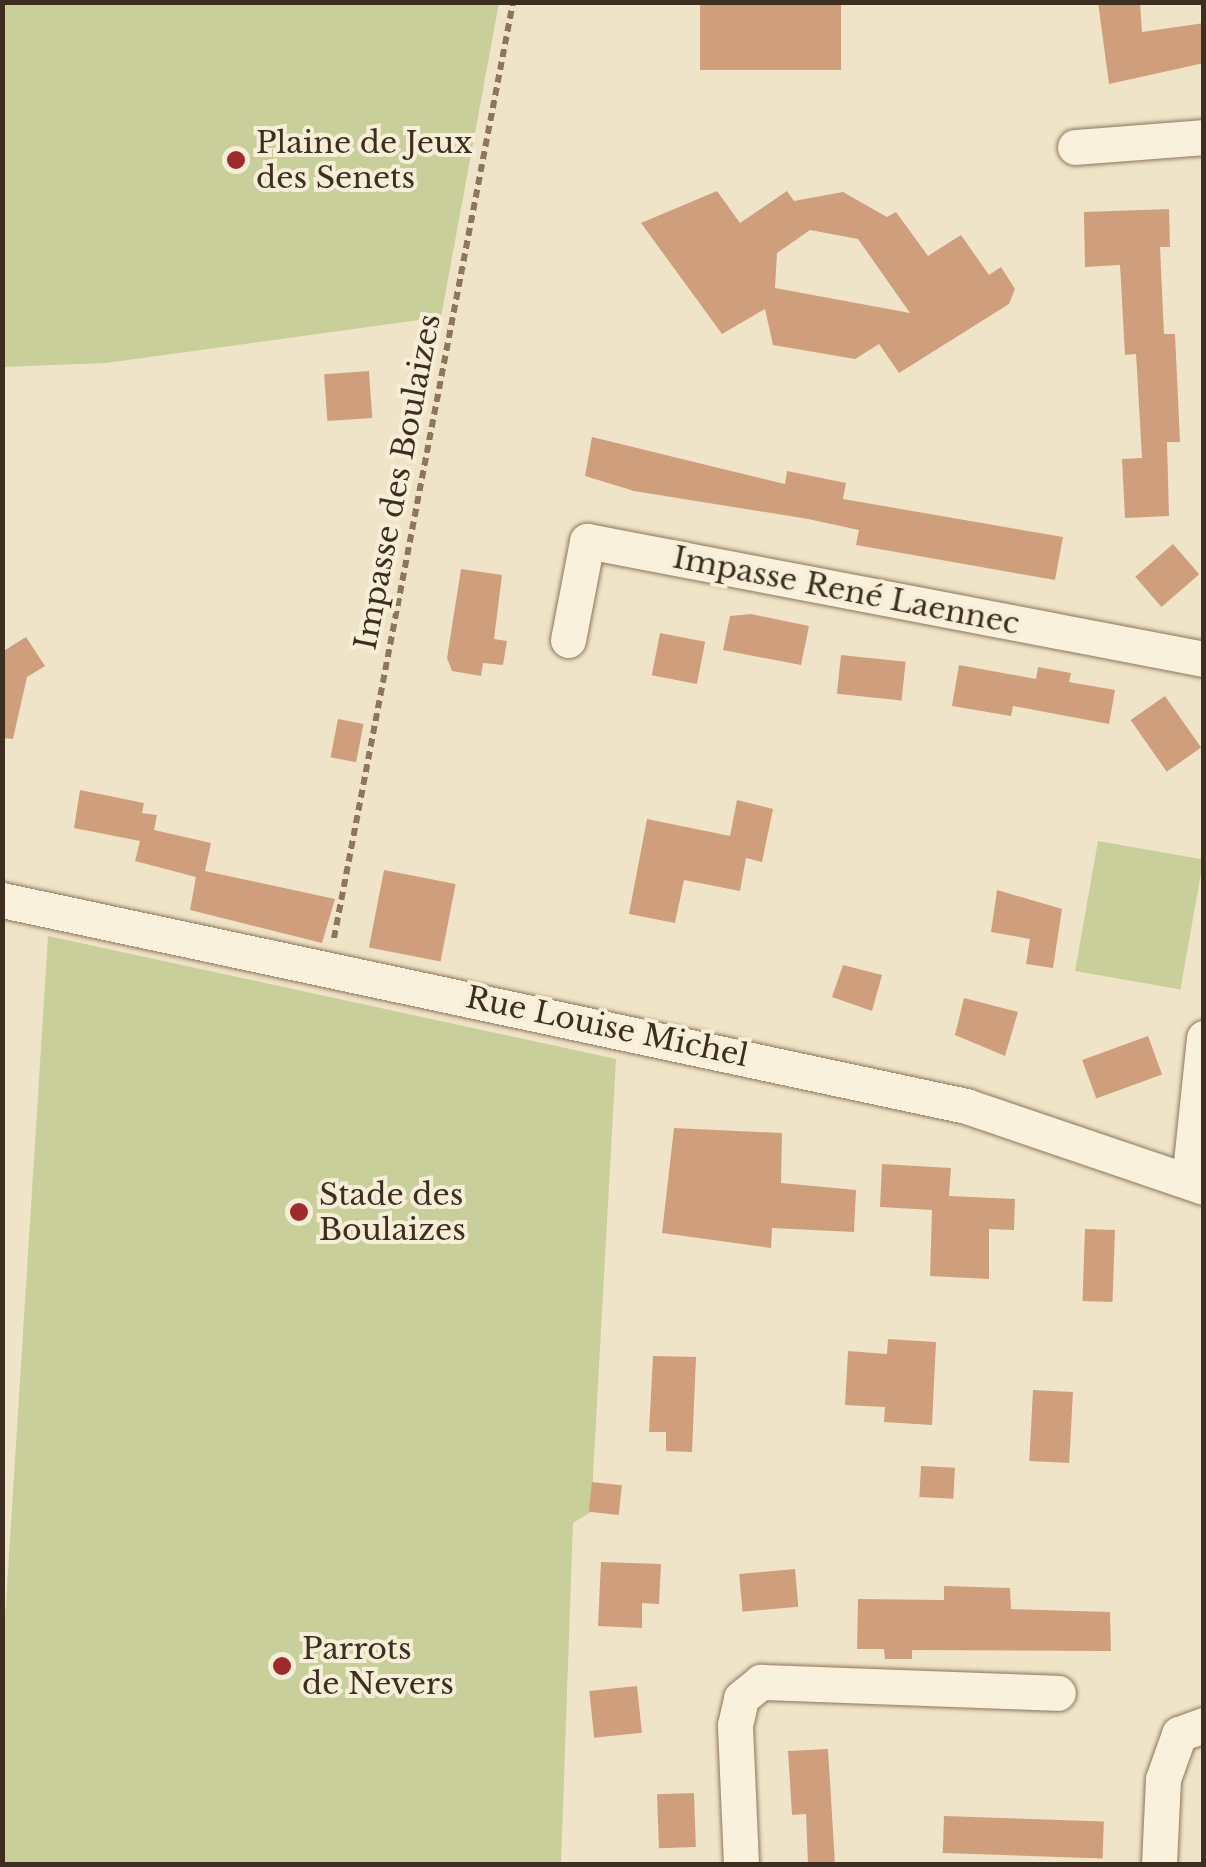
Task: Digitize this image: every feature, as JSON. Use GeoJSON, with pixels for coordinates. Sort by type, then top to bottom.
{"type":"FeatureCollection","features":[{"type":"Feature","properties":{"kind":"street"},"geometry":{"type":"LineString","coordinates":[[1075,147],[1204,137]]}},
{"type":"Feature","properties":{"kind":"street","name":"Impasse René Laennec"},"geometry":{"type":"LineString","coordinates":[[568,640],[587,541],[1204,659]]}},
{"type":"Feature","properties":{"kind":"street","name":"Rue Louise Michel"},"geometry":{"type":"LineString","coordinates":[[2,900],[966,1106],[1196,1184]]}},
{"type":"Feature","properties":{"kind":"street"},"geometry":{"type":"LineString","coordinates":[[1196,1184],[1204,1038]]}},
{"type":"Feature","properties":{"kind":"street"},"geometry":{"type":"LineString","coordinates":[[741,1864],[735,1724],[741,1698],[761,1682],[1058,1692]]}},
{"type":"Feature","properties":{"kind":"street"},"geometry":{"type":"LineString","coordinates":[[1159,1864],[1163,1779],[1179,1734],[1204,1725]]}},
{"type":"Feature","properties":{"kind":"path","name":"Impasse des Boulaizes"},"geometry":{"type":"LineString","coordinates":[[328,969],[513,2]]}},
{"type":"Feature","properties":{"kind":"green space","name":"Plaine de Jeux des Senets"},"geometry":{"type":"Polygon","coordinates":[[[2,3],[499,3],[441,317],[106,363],[3,367],[2,3]]]}},
{"type":"Feature","properties":{"kind":"green space"},"geometry":{"type":"Polygon","coordinates":[[[1098,841],[1203,860],[1180,990],[1075,971],[1098,841]]]}},
{"type":"Feature","properties":{"kind":"green space"},"geometry":{"type":"Polygon","coordinates":[[[48,936],[616,1059],[591,1512],[573,1523],[561,1864],[3,1864],[3,1650],[48,936]]]}},
{"type":"Feature","properties":{"kind":"building"},"geometry":{"type":"Polygon","coordinates":[[[700,2],[841,2],[841,70],[700,70],[700,2]]]}},
{"type":"Feature","properties":{"kind":"building"},"geometry":{"type":"Polygon","coordinates":[[[1098,2],[1140,2],[1142,32],[1204,23],[1204,63],[1109,84],[1098,2]]]}},
{"type":"Feature","properties":{"kind":"building"},"geometry":{"type":"Polygon","coordinates":[[[717,191],[740,223],[787,191],[794,201],[843,192],[887,217],[896,212],[928,256],[961,235],[989,275],[1001,267],[1015,289],[1009,304],[899,373],[879,344],[855,359],[773,345],[765,309],[722,334],[641,223],[717,191]],[[810,230],[777,253],[775,288],[910,313],[858,239],[810,230]]]}},
{"type":"Feature","properties":{"kind":"building"},"geometry":{"type":"Polygon","coordinates":[[[1169,209],[1170,247],[1160,247],[1164,334],[1175,334],[1180,442],[1167,442],[1169,516],[1125,518],[1122,459],[1142,458],[1136,354],[1125,355],[1120,265],[1085,267],[1084,212],[1169,209]]]}},
{"type":"Feature","properties":{"kind":"building"},"geometry":{"type":"Polygon","coordinates":[[[369,371],[372,418],[327,421],[324,374],[369,371]]]}},
{"type":"Feature","properties":{"kind":"building"},"geometry":{"type":"Polygon","coordinates":[[[592,437],[785,484],[787,471],[846,483],[843,499],[1063,537],[1055,580],[856,545],[859,530],[634,491],[585,476],[592,437]]]}},
{"type":"Feature","properties":{"kind":"building"},"geometry":{"type":"Polygon","coordinates":[[[1173,544],[1199,574],[1162,607],[1135,577],[1173,544]]]}},
{"type":"Feature","properties":{"kind":"building"},"geometry":{"type":"Polygon","coordinates":[[[461,569],[502,575],[494,639],[507,641],[503,665],[483,663],[481,676],[452,671],[447,658],[461,569]]]}},
{"type":"Feature","properties":{"kind":"building"},"geometry":{"type":"Polygon","coordinates":[[[751,614],[809,626],[801,665],[723,650],[730,616],[751,614]]]}},
{"type":"Feature","properties":{"kind":"building"},"geometry":{"type":"Polygon","coordinates":[[[660,633],[705,642],[697,684],[652,675],[660,633]]]}},
{"type":"Feature","properties":{"kind":"building"},"geometry":{"type":"Polygon","coordinates":[[[26,637],[45,666],[27,677],[13,739],[2,738],[2,652],[26,637]]]}},
{"type":"Feature","properties":{"kind":"building"},"geometry":{"type":"Polygon","coordinates":[[[841,655],[906,662],[902,701],[837,694],[841,655]]]}},
{"type":"Feature","properties":{"kind":"building"},"geometry":{"type":"Polygon","coordinates":[[[959,665],[1036,679],[1038,667],[1071,673],[1069,682],[1115,690],[1109,724],[1013,706],[1011,716],[952,706],[959,665]]]}},
{"type":"Feature","properties":{"kind":"building"},"geometry":{"type":"Polygon","coordinates":[[[1165,696],[1201,748],[1167,772],[1131,720],[1165,696]]]}},
{"type":"Feature","properties":{"kind":"building"},"geometry":{"type":"Polygon","coordinates":[[[338,719],[364,724],[356,762],[331,757],[338,719]]]}},
{"type":"Feature","properties":{"kind":"building"},"geometry":{"type":"Polygon","coordinates":[[[80,790],[144,803],[142,813],[157,815],[154,830],[211,843],[205,871],[335,899],[322,943],[190,910],[196,877],[135,861],[140,841],[74,828],[80,790]]]}},
{"type":"Feature","properties":{"kind":"building"},"geometry":{"type":"Polygon","coordinates":[[[737,800],[773,809],[762,862],[746,858],[740,891],[684,880],[675,923],[629,914],[647,819],[730,836],[737,800]]]}},
{"type":"Feature","properties":{"kind":"building"},"geometry":{"type":"Polygon","coordinates":[[[384,870],[456,884],[441,961],[369,948],[384,870]]]}},
{"type":"Feature","properties":{"kind":"building"},"geometry":{"type":"Polygon","coordinates":[[[997,890],[1062,909],[1053,968],[1026,964],[1030,939],[991,932],[997,890]]]}},
{"type":"Feature","properties":{"kind":"building"},"geometry":{"type":"Polygon","coordinates":[[[843,965],[882,975],[872,1011],[832,997],[843,965]]]}},
{"type":"Feature","properties":{"kind":"building"},"geometry":{"type":"Polygon","coordinates":[[[964,998],[1018,1012],[1005,1056],[955,1035],[964,998]]]}},
{"type":"Feature","properties":{"kind":"building"},"geometry":{"type":"Polygon","coordinates":[[[1148,1036],[1162,1075],[1096,1098],[1082,1060],[1148,1036]]]}},
{"type":"Feature","properties":{"kind":"building"},"geometry":{"type":"Polygon","coordinates":[[[674,1128],[782,1133],[781,1183],[856,1190],[854,1232],[772,1228],[771,1248],[662,1233],[674,1128]]]}},
{"type":"Feature","properties":{"kind":"building"},"geometry":{"type":"Polygon","coordinates":[[[882,1164],[951,1168],[949,1196],[1015,1199],[1014,1230],[989,1229],[989,1279],[930,1276],[932,1210],[880,1207],[882,1164]]]}},
{"type":"Feature","properties":{"kind":"building"},"geometry":{"type":"Polygon","coordinates":[[[1085,1229],[1115,1230],[1112,1302],[1082,1301],[1085,1229]]]}},
{"type":"Feature","properties":{"kind":"building"},"geometry":{"type":"Polygon","coordinates":[[[888,1339],[936,1342],[932,1425],[884,1422],[885,1407],[845,1405],[848,1351],[887,1354],[888,1339]]]}},
{"type":"Feature","properties":{"kind":"building"},"geometry":{"type":"Polygon","coordinates":[[[653,1356],[696,1357],[692,1452],[666,1451],[666,1432],[649,1432],[653,1356]]]}},
{"type":"Feature","properties":{"kind":"building"},"geometry":{"type":"Polygon","coordinates":[[[1033,1390],[1073,1392],[1069,1463],[1029,1461],[1033,1390]]]}},
{"type":"Feature","properties":{"kind":"building"},"geometry":{"type":"Polygon","coordinates":[[[921,1466],[955,1468],[953,1499],[919,1497],[921,1466]]]}},
{"type":"Feature","properties":{"kind":"building"},"geometry":{"type":"Polygon","coordinates":[[[592,1482],[622,1485],[619,1515],[589,1512],[592,1482]]]}},
{"type":"Feature","properties":{"kind":"building"},"geometry":{"type":"Polygon","coordinates":[[[601,1562],[661,1564],[659,1604],[642,1603],[642,1628],[598,1626],[601,1562]]]}},
{"type":"Feature","properties":{"kind":"building"},"geometry":{"type":"Polygon","coordinates":[[[795,1569],[798,1607],[743,1612],[739,1574],[795,1569]]]}},
{"type":"Feature","properties":{"kind":"building"},"geometry":{"type":"Polygon","coordinates":[[[944,1586],[1010,1588],[1011,1609],[1110,1612],[1111,1651],[912,1650],[912,1659],[885,1659],[884,1649],[857,1649],[858,1599],[944,1600],[944,1586]]]}},
{"type":"Feature","properties":{"kind":"building"},"geometry":{"type":"Polygon","coordinates":[[[637,1686],[642,1733],[594,1738],[589,1691],[637,1686]]]}},
{"type":"Feature","properties":{"kind":"building"},"geometry":{"type":"Polygon","coordinates":[[[828,1749],[835,1864],[808,1864],[806,1814],[792,1815],[788,1751],[828,1749]]]}},
{"type":"Feature","properties":{"kind":"building"},"geometry":{"type":"Polygon","coordinates":[[[694,1793],[696,1847],[659,1848],[657,1794],[694,1793]]]}},
{"type":"Feature","properties":{"kind":"building"},"geometry":{"type":"Polygon","coordinates":[[[944,1816],[1104,1822],[1103,1859],[943,1853],[944,1816]]]}},
{"type":"Feature","properties":{"kind":"place","name":"Plaine de Jeux des Senets"},"geometry":{"type":"Point","coordinates":[236,160]}},
{"type":"Feature","properties":{"kind":"place","name":"Stade des Boulaizes"},"geometry":{"type":"Point","coordinates":[299,1212]}},
{"type":"Feature","properties":{"kind":"place","name":"Parrots de Nevers"},"geometry":{"type":"Point","coordinates":[282,1666]}}]}
